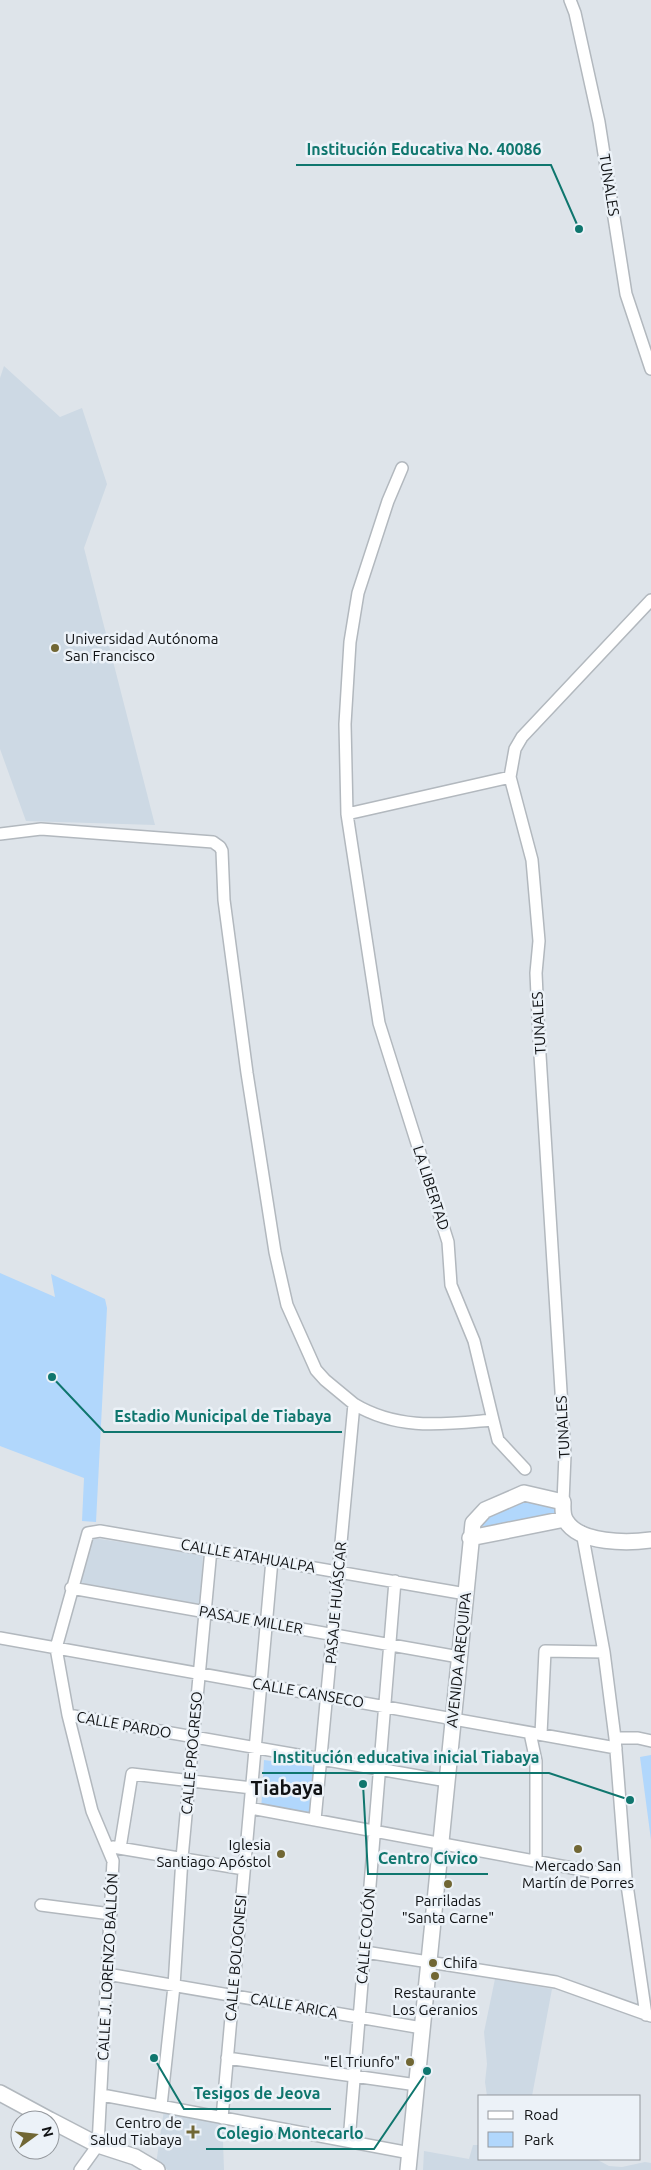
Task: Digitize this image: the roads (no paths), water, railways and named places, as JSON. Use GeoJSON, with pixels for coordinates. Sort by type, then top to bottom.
{"type":"FeatureCollection","features":[{"type":"Feature","properties":{"kind":"main road","name":"AVENIDA AREQUIPA"},"geometry":{"type":"LineString","coordinates":[[408,2170],[473,1523],[484,1510],[518,1495],[528,1493],[563,1502]]}},
{"type":"Feature","properties":{"kind":"main road"},"geometry":{"type":"LineString","coordinates":[[563,1502],[565,1520]]}},
{"type":"Feature","properties":{"kind":"main road"},"geometry":{"type":"LineString","coordinates":[[470,1538],[565,1520],[582,1532],[595,1538],[617,1542],[651,1540]]}},
{"type":"Feature","properties":{"kind":"main road"},"geometry":{"type":"LineString","coordinates":[[0,2093],[31,2110]]}},
{"type":"Feature","properties":{"kind":"main road"},"geometry":{"type":"LineString","coordinates":[[60,2125],[98,2145],[135,2157],[157,2170]]}},
{"type":"Feature","properties":{"kind":"street","name":"TUNALES"},"geometry":{"type":"LineString","coordinates":[[570,0],[575,13],[599,122],[626,294],[651,369]]}},
{"type":"Feature","properties":{"kind":"street","name":"LA LIBERTAD"},"geometry":{"type":"LineString","coordinates":[[402,468],[391,493],[358,593],[350,642],[345,724],[347,814],[379,1023],[448,1242],[451,1285],[474,1341],[498,1440],[525,1468]]}},
{"type":"Feature","properties":{"kind":"street","name":"TUNALES"},"geometry":{"type":"LineString","coordinates":[[563,1502],[566,1455],[539,1039],[536,973],[539,927],[532,860],[510,776],[515,749],[522,737],[651,600]]}},
{"type":"Feature","properties":{"kind":"street"},"geometry":{"type":"LineString","coordinates":[[347,814],[510,776]]}},
{"type":"Feature","properties":{"kind":"street"},"geometry":{"type":"LineString","coordinates":[[0,834],[41,829],[213,842],[220,847],[223,856],[224,900],[247,1074],[277,1261],[287,1306],[309,1358],[325,1380],[339,1392],[354,1404],[378,1416],[416,1425],[493,1420]]}},
{"type":"Feature","properties":{"kind":"street","name":"PASAJE HUÁSCAR"},"geometry":{"type":"LineString","coordinates":[[315,1820],[354,1404]]}},
{"type":"Feature","properties":{"kind":"street","name":"CALLLE ATAHUALPA"},"geometry":{"type":"LineString","coordinates":[[88,1533],[100,1531],[466,1594]]}},
{"type":"Feature","properties":{"kind":"street"},"geometry":{"type":"LineString","coordinates":[[365,1952],[556,1982],[649,2015],[626,1878],[615,1743],[604,1652],[582,1532]]}},
{"type":"Feature","properties":{"kind":"street","name":"CALLE J. LORENZO BALLÓN"},"geometry":{"type":"LineString","coordinates":[[88,1533],[71,1588],[56,1648],[68,1715],[92,1811],[114,1861],[98,2145]]}},
{"type":"Feature","properties":{"kind":"street","name":"CALLE PROGRESO"},"geometry":{"type":"LineString","coordinates":[[161,2106],[174,1986],[182,1858],[211,1549]]}},
{"type":"Feature","properties":{"kind":"street","name":"CALLE BOLOGNESI"},"geometry":{"type":"LineString","coordinates":[[222,2118],[272,1560]]}},
{"type":"Feature","properties":{"kind":"street","name":"CALLE COLÓN"},"geometry":{"type":"LineString","coordinates":[[349,2141],[395,1581]]}},
{"type":"Feature","properties":{"kind":"street","name":"PASAJE MILLER"},"geometry":{"type":"LineString","coordinates":[[71,1588],[459,1657]]}},
{"type":"Feature","properties":{"kind":"street","name":"CALLE CANSECO"},"geometry":{"type":"LineString","coordinates":[[0,1638],[530,1733],[615,1743],[638,1738],[651,1741]]}},
{"type":"Feature","properties":{"kind":"street"},"geometry":{"type":"LineString","coordinates":[[542,1734],[545,1651],[604,1652]]}},
{"type":"Feature","properties":{"kind":"street","name":"CALLE PARDO"},"geometry":{"type":"LineString","coordinates":[[68,1715],[446,1781]]}},
{"type":"Feature","properties":{"kind":"street"},"geometry":{"type":"LineString","coordinates":[[530,1733],[536,1761],[536,1861]]}},
{"type":"Feature","properties":{"kind":"street"},"geometry":{"type":"LineString","coordinates":[[120,1848],[132,1774],[252,1788]]}},
{"type":"Feature","properties":{"kind":"street"},"geometry":{"type":"LineString","coordinates":[[250,1808],[626,1878]]}},
{"type":"Feature","properties":{"kind":"street"},"geometry":{"type":"LineString","coordinates":[[107,1846],[244,1869]]}},
{"type":"Feature","properties":{"kind":"street"},"geometry":{"type":"LineString","coordinates":[[41,1905],[111,1914]]}},
{"type":"Feature","properties":{"kind":"street","name":"CALLE ARICA"},"geometry":{"type":"LineString","coordinates":[[107,1974],[422,2028]]}},
{"type":"Feature","properties":{"kind":"street"},"geometry":{"type":"LineString","coordinates":[[227,2058],[417,2085]]}},
{"type":"Feature","properties":{"kind":"street"},"geometry":{"type":"LineString","coordinates":[[102,2095],[410,2153]]}},
{"type":"Feature","properties":{"kind":"street"},"geometry":{"type":"LineString","coordinates":[[80,2170],[98,2145]]}},
{"type":"Feature","properties":{"kind":"place","name":"Institución Educativa No. 40086"},"geometry":{"type":"Point","coordinates":[579,229]}},
{"type":"Feature","properties":{"kind":"place","name":"Universidad Autónoma San Francisco"},"geometry":{"type":"Point","coordinates":[55,648]}},
{"type":"Feature","properties":{"kind":"place","name":"Estadio Municipal de Tiabaya"},"geometry":{"type":"Point","coordinates":[52,1377]}},
{"type":"Feature","properties":{"kind":"place","name":"Centro Cívico"},"geometry":{"type":"Point","coordinates":[363,1784]}},
{"type":"Feature","properties":{"kind":"place","name":"Institución educativa inicial Tiabaya"},"geometry":{"type":"Point","coordinates":[630,1800]}},
{"type":"Feature","properties":{"kind":"place","name":"Mercado San Martín de Porres"},"geometry":{"type":"Point","coordinates":[578,1849]}},
{"type":"Feature","properties":{"kind":"place","name":"Iglesia Santiago Apóstol"},"geometry":{"type":"Point","coordinates":[281,1854]}},
{"type":"Feature","properties":{"kind":"place","name":"Parriladas \"Santa Carne\""},"geometry":{"type":"Point","coordinates":[448,1884]}},
{"type":"Feature","properties":{"kind":"place","name":"Chifa"},"geometry":{"type":"Point","coordinates":[433,1963]}},
{"type":"Feature","properties":{"kind":"place","name":"Restaurante Los Geranios"},"geometry":{"type":"Point","coordinates":[435,1976]}},
{"type":"Feature","properties":{"kind":"place","name":"Tesigos de Jeova"},"geometry":{"type":"Point","coordinates":[154,2058]}},
{"type":"Feature","properties":{"kind":"place","name":"\"El Triunfo\""},"geometry":{"type":"Point","coordinates":[410,2062]}},
{"type":"Feature","properties":{"kind":"place","name":"Colegio Montecarlo"},"geometry":{"type":"Point","coordinates":[427,2071]}},
{"type":"Feature","properties":{"kind":"place","name":"Centro de Salud Tiabaya"},"geometry":{"type":"Point","coordinates":[193,2132]}},
{"type":"Feature","properties":{"kind":"district","name":"Tiabaya"},"geometry":{"type":"Point","coordinates":[287,1788]}}]}
